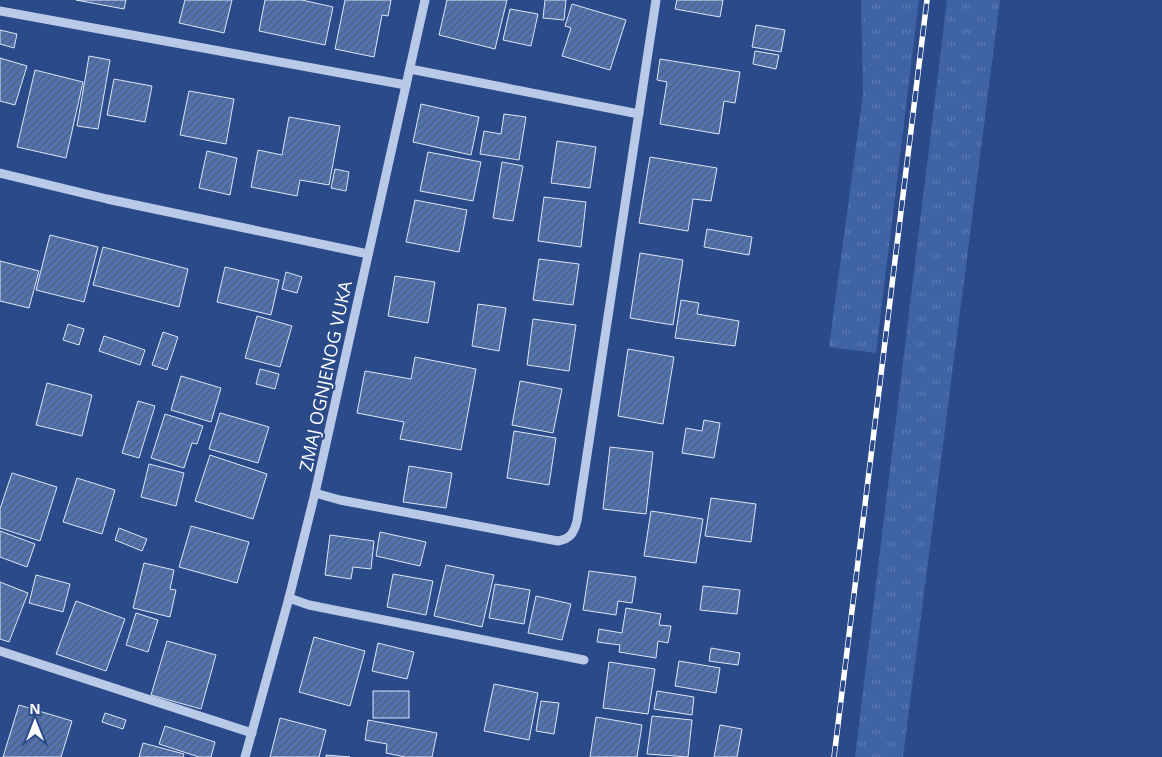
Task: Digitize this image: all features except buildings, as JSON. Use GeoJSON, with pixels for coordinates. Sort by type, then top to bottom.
{"type":"FeatureCollection","features":[{"type":"Feature","properties":{"kind":"street","name":"ZMAJ OGNJENOG VUKA"},"geometry":{"type":"LineString","coordinates":[[245,757],[316,494],[425,0]]}},
{"type":"Feature","properties":{"kind":"street"},"geometry":{"type":"LineString","coordinates":[[316,494],[558,542],[571,537],[577,521],[656,0]]}},
{"type":"Feature","properties":{"kind":"street"},"geometry":{"type":"LineString","coordinates":[[0,11],[406,86]]}},
{"type":"Feature","properties":{"kind":"street"},"geometry":{"type":"LineString","coordinates":[[410,70],[639,114]]}},
{"type":"Feature","properties":{"kind":"street"},"geometry":{"type":"LineString","coordinates":[[0,173],[107,199],[368,254]]}},
{"type":"Feature","properties":{"kind":"street"},"geometry":{"type":"LineString","coordinates":[[289,598],[309,604],[584,660]]}},
{"type":"Feature","properties":{"kind":"street"},"geometry":{"type":"LineString","coordinates":[[0,651],[252,733]]}},
{"type":"Feature","properties":{"kind":"green space"},"geometry":{"type":"Polygon","coordinates":[[[861,0],[919,0],[876,353],[829,347],[863,94],[861,0]]]}},
{"type":"Feature","properties":{"kind":"green space"},"geometry":{"type":"Polygon","coordinates":[[[947,0],[1000,0],[903,757],[855,757],[947,0]]]}},
{"type":"Feature","properties":{"kind":"railway"},"geometry":{"type":"LineString","coordinates":[[834,757],[927,0]]}}]}
